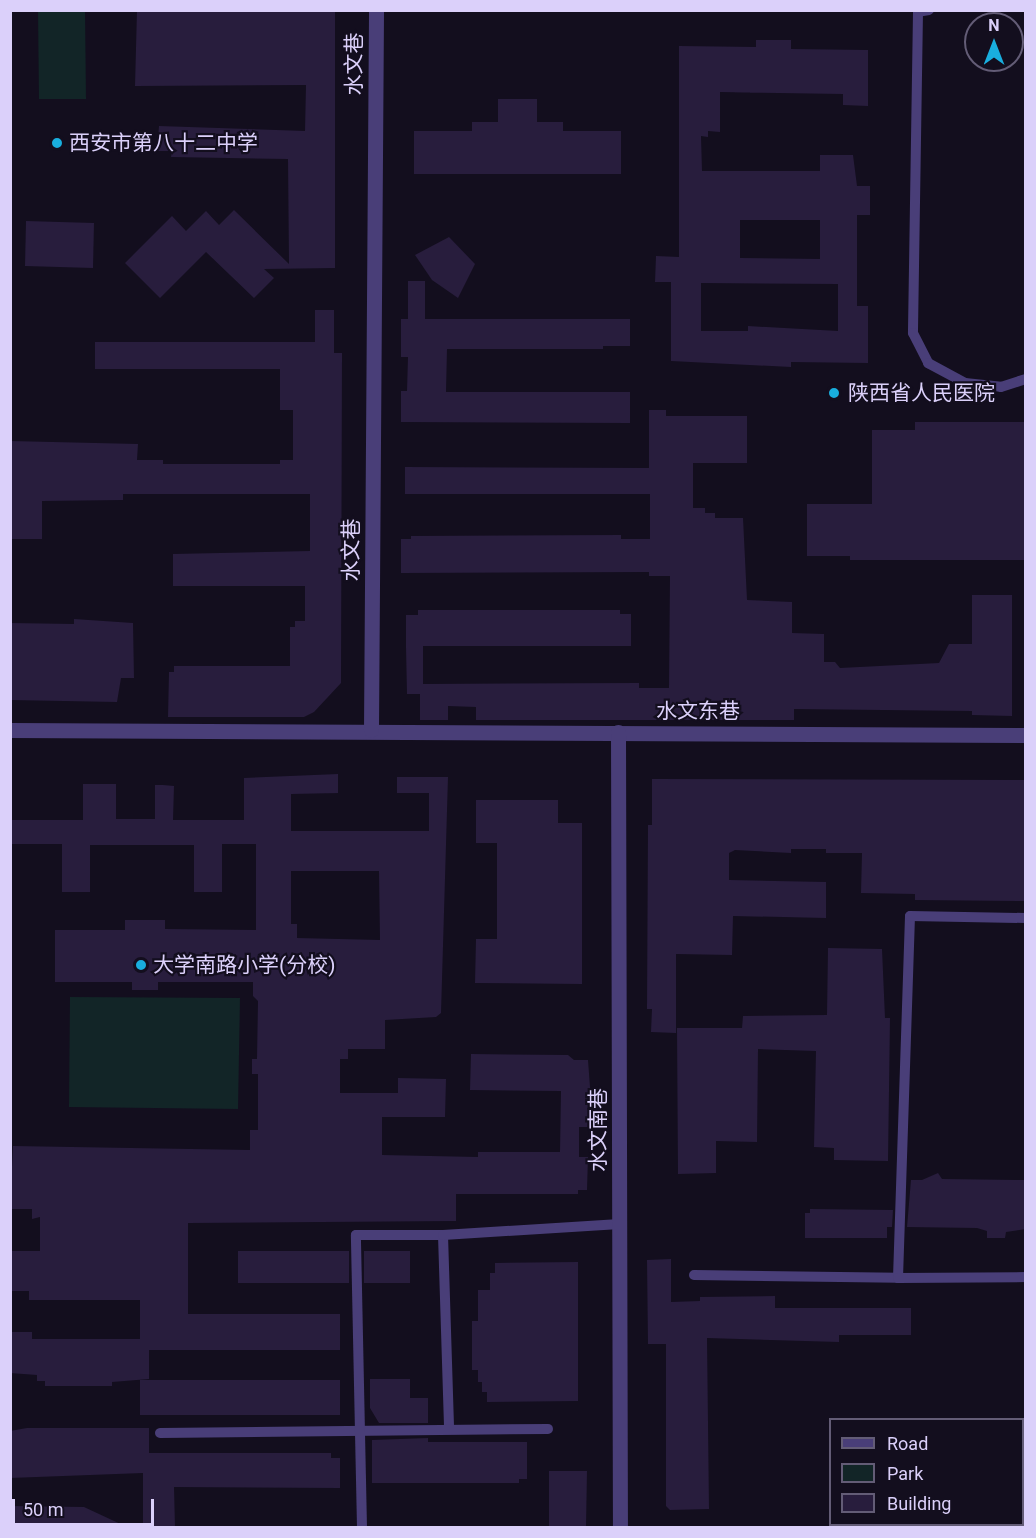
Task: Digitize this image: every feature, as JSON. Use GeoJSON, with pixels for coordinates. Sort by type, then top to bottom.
{"type":"FeatureCollection","features":[{"type":"Feature","properties":{"kind":"street","name":"水文巷"},"geometry":{"type":"LineString","coordinates":[[371,730],[376,10]]}},
{"type":"Feature","properties":{"kind":"street"},"geometry":{"type":"LineString","coordinates":[[10,730],[371,730]]}},
{"type":"Feature","properties":{"kind":"street","name":"水文东巷"},"geometry":{"type":"LineString","coordinates":[[371,730],[1026,735]]}},
{"type":"Feature","properties":{"kind":"street","name":"水文南巷"},"geometry":{"type":"LineString","coordinates":[[618,732],[620,1527]]}},
{"type":"Feature","properties":{"kind":"lane"},"geometry":{"type":"LineString","coordinates":[[929,10],[918,12],[913,333],[928,363],[965,383],[1001,387],[1026,379]]}},
{"type":"Feature","properties":{"kind":"lane"},"geometry":{"type":"LineString","coordinates":[[898,1278],[910,916],[1026,918]]}},
{"type":"Feature","properties":{"kind":"lane"},"geometry":{"type":"LineString","coordinates":[[362,1527],[362,1428],[356,1235],[443,1235],[620,1224]]}},
{"type":"Feature","properties":{"kind":"lane"},"geometry":{"type":"LineString","coordinates":[[443,1235],[449,1428]]}},
{"type":"Feature","properties":{"kind":"lane"},"geometry":{"type":"LineString","coordinates":[[694,1275],[1026,1277]]}},
{"type":"Feature","properties":{"kind":"lane"},"geometry":{"type":"LineString","coordinates":[[160,1433],[362,1428],[548,1429]]}},
{"type":"Feature","properties":{"kind":"green space"},"geometry":{"type":"Polygon","coordinates":[[[38,11],[85,11],[86,99],[39,99],[38,11]]]}},
{"type":"Feature","properties":{"kind":"green space"},"geometry":{"type":"Polygon","coordinates":[[[70,997],[240,998],[238,1109],[69,1107],[70,997]]]}},
{"type":"Feature","properties":{"kind":"building"},"geometry":{"type":"Polygon","coordinates":[[[137,10],[335,10],[335,268],[264,269],[274,278],[254,298],[206,252],[160,298],[125,263],[172,216],[186,231],[206,211],[219,225],[234,210],[289,264],[288,159],[171,157],[172,151],[157,151],[159,126],[305,131],[306,85],[135,86],[137,10]]]}},
{"type":"Feature","properties":{"kind":"building"},"geometry":{"type":"Polygon","coordinates":[[[756,40],[791,40],[791,49],[868,50],[868,106],[843,105],[843,94],[720,92],[720,132],[708,131],[708,137],[701,136],[702,171],[820,171],[820,155],[853,155],[857,186],[870,186],[870,215],[857,215],[857,306],[868,306],[868,363],[791,362],[791,367],[671,361],[671,282],[655,282],[656,256],[679,257],[679,46],[756,47],[756,40]],[[740,220],[740,258],[820,259],[820,220],[740,220]],[[701,283],[701,331],[748,331],[748,326],[838,331],[838,284],[701,283]]]}},
{"type":"Feature","properties":{"kind":"building"},"geometry":{"type":"Polygon","coordinates":[[[498,99],[537,99],[537,122],[563,122],[563,131],[621,131],[621,174],[414,174],[414,131],[472,131],[472,122],[498,122],[498,99]]]}},
{"type":"Feature","properties":{"kind":"building"},"geometry":{"type":"Polygon","coordinates":[[[26,221],[94,223],[93,268],[25,266],[26,221]]]}},
{"type":"Feature","properties":{"kind":"building"},"geometry":{"type":"Polygon","coordinates":[[[449,237],[475,264],[458,298],[432,280],[415,255],[449,237]]]}},
{"type":"Feature","properties":{"kind":"building"},"geometry":{"type":"Polygon","coordinates":[[[408,281],[425,281],[425,319],[630,319],[630,346],[603,346],[603,349],[447,349],[446,392],[630,392],[630,423],[401,422],[401,391],[407,391],[408,357],[401,357],[401,319],[408,319],[408,281]]]}},
{"type":"Feature","properties":{"kind":"building"},"geometry":{"type":"Polygon","coordinates":[[[315,310],[334,310],[334,353],[342,353],[341,683],[314,712],[304,717],[168,717],[169,672],[174,672],[174,666],[290,666],[290,627],[295,627],[295,621],[305,621],[305,586],[173,586],[173,554],[310,551],[310,494],[123,494],[123,500],[42,501],[42,539],[10,539],[10,441],[138,444],[137,460],[163,460],[163,464],[280,464],[280,460],[293,460],[293,410],[280,410],[280,369],[95,369],[95,342],[315,342],[315,310]]]}},
{"type":"Feature","properties":{"kind":"building"},"geometry":{"type":"Polygon","coordinates":[[[649,410],[666,410],[666,416],[747,416],[747,463],[693,463],[693,508],[705,508],[705,513],[715,513],[715,518],[743,518],[747,600],[792,602],[792,633],[824,634],[824,662],[835,662],[840,668],[939,663],[949,644],[972,644],[972,595],[1012,595],[1012,716],[972,715],[972,711],[794,709],[794,720],[476,720],[476,707],[448,706],[448,720],[420,720],[420,694],[407,694],[406,647],[406,615],[418,615],[418,610],[620,610],[620,614],[631,614],[631,646],[423,646],[423,684],[639,683],[639,688],[669,688],[670,576],[649,576],[649,572],[401,573],[401,539],[411,539],[411,536],[621,535],[621,539],[650,539],[650,494],[405,494],[405,467],[649,468],[649,410]]]}},
{"type":"Feature","properties":{"kind":"building"},"geometry":{"type":"Polygon","coordinates":[[[915,422],[1026,422],[1026,560],[850,560],[850,556],[807,556],[807,504],[872,504],[872,430],[915,430],[915,422]]]}},
{"type":"Feature","properties":{"kind":"building"},"geometry":{"type":"Polygon","coordinates":[[[74,619],[133,623],[134,678],[121,678],[117,702],[10,700],[10,623],[74,624],[74,619]]]}},
{"type":"Feature","properties":{"kind":"building"},"geometry":{"type":"Polygon","coordinates":[[[338,774],[338,793],[291,794],[291,831],[429,831],[429,793],[397,793],[397,777],[448,777],[441,1013],[436,1017],[385,1020],[385,1049],[348,1049],[348,1059],[340,1059],[340,1093],[398,1093],[398,1078],[446,1079],[445,1117],[382,1117],[382,1155],[478,1157],[478,1152],[560,1152],[561,1091],[470,1090],[471,1054],[568,1055],[574,1060],[588,1060],[592,1114],[588,1114],[588,1127],[579,1127],[579,1157],[588,1157],[587,1190],[578,1190],[578,1194],[456,1194],[456,1221],[188,1223],[188,1314],[340,1314],[340,1350],[149,1350],[149,1379],[112,1382],[112,1386],[45,1386],[45,1381],[37,1381],[37,1375],[10,1373],[10,1332],[32,1332],[32,1339],[140,1339],[140,1300],[29,1300],[29,1291],[10,1291],[10,1251],[40,1251],[40,1217],[32,1219],[32,1209],[10,1209],[13,1146],[250,1150],[250,1130],[258,1130],[258,1074],[252,1074],[252,1059],[257,1059],[258,1001],[253,996],[253,982],[158,982],[158,990],[132,990],[132,982],[55,982],[55,930],[125,930],[125,920],[165,920],[165,929],[256,930],[256,844],[222,844],[222,892],[194,892],[194,845],[90,845],[90,892],[62,892],[62,844],[10,844],[10,820],[83,820],[83,784],[116,784],[116,819],[155,819],[155,785],[163,785],[174,786],[173,820],[244,820],[244,778],[338,774]],[[291,871],[291,924],[297,924],[297,938],[380,940],[379,871],[291,871]]]}},
{"type":"Feature","properties":{"kind":"building"},"geometry":{"type":"Polygon","coordinates":[[[652,779],[1026,780],[1026,901],[915,900],[915,894],[861,893],[862,853],[826,853],[826,849],[791,849],[791,853],[735,850],[729,853],[729,880],[826,882],[826,918],[733,916],[732,955],[676,954],[676,1033],[651,1032],[652,1009],[647,1009],[648,825],[652,825],[652,779]]]}},
{"type":"Feature","properties":{"kind":"building"},"geometry":{"type":"Polygon","coordinates":[[[476,800],[558,800],[558,823],[582,823],[582,984],[475,983],[476,939],[497,939],[497,843],[476,843],[476,800]]]}},
{"type":"Feature","properties":{"kind":"building"},"geometry":{"type":"Polygon","coordinates":[[[828,948],[882,949],[885,1018],[890,1018],[888,1161],[834,1160],[834,1148],[814,1147],[816,1051],[758,1049],[757,1142],[716,1141],[716,1173],[678,1174],[677,1028],[742,1028],[743,1016],[827,1015],[828,948]]]}},
{"type":"Feature","properties":{"kind":"building"},"geometry":{"type":"Polygon","coordinates":[[[938,1173],[942,1179],[1026,1180],[1026,1229],[1006,1232],[1005,1238],[987,1238],[987,1231],[977,1228],[907,1227],[911,1180],[922,1180],[938,1173]]]}},
{"type":"Feature","properties":{"kind":"building"},"geometry":{"type":"Polygon","coordinates":[[[810,1209],[893,1210],[892,1227],[887,1227],[887,1238],[805,1238],[805,1213],[810,1213],[810,1209]]]}},
{"type":"Feature","properties":{"kind":"building"},"geometry":{"type":"Polygon","coordinates":[[[238,1251],[349,1251],[349,1283],[238,1283],[238,1251]]]}},
{"type":"Feature","properties":{"kind":"building"},"geometry":{"type":"Polygon","coordinates":[[[364,1251],[410,1251],[410,1283],[364,1283],[364,1251]]]}},
{"type":"Feature","properties":{"kind":"building"},"geometry":{"type":"Polygon","coordinates":[[[671,1259],[671,1302],[700,1301],[700,1297],[775,1296],[775,1308],[911,1308],[911,1335],[839,1335],[839,1342],[707,1338],[709,1509],[670,1510],[666,1506],[666,1344],[648,1344],[647,1260],[671,1259]]]}},
{"type":"Feature","properties":{"kind":"building"},"geometry":{"type":"Polygon","coordinates":[[[578,1262],[578,1401],[487,1402],[487,1392],[482,1392],[482,1382],[478,1382],[478,1370],[472,1370],[472,1321],[478,1321],[478,1290],[490,1290],[490,1273],[495,1273],[495,1263],[578,1262]]]}},
{"type":"Feature","properties":{"kind":"building"},"geometry":{"type":"Polygon","coordinates":[[[370,1379],[410,1379],[410,1398],[428,1398],[428,1423],[379,1423],[370,1408],[370,1379]]]}},
{"type":"Feature","properties":{"kind":"building"},"geometry":{"type":"Polygon","coordinates":[[[140,1380],[340,1380],[340,1415],[140,1415],[140,1380]]]}},
{"type":"Feature","properties":{"kind":"building"},"geometry":{"type":"Polygon","coordinates":[[[27,1428],[149,1428],[149,1453],[331,1453],[331,1458],[340,1458],[340,1488],[174,1487],[175,1527],[143,1527],[143,1473],[10,1478],[10,1431],[27,1428]]]}},
{"type":"Feature","properties":{"kind":"building"},"geometry":{"type":"Polygon","coordinates":[[[428,1438],[428,1442],[527,1442],[527,1479],[519,1479],[519,1483],[372,1483],[372,1440],[428,1438]]]}},
{"type":"Feature","properties":{"kind":"building"},"geometry":{"type":"Polygon","coordinates":[[[549,1471],[587,1471],[586,1527],[549,1527],[549,1471]]]}},
{"type":"Feature","properties":{"kind":"building"},"geometry":{"type":"Polygon","coordinates":[[[10,1506],[84,1507],[127,1527],[10,1527],[10,1506]]]}},
{"type":"Feature","properties":{"kind":"place","name":"西安市第八十二中学"},"geometry":{"type":"Point","coordinates":[57,143]}},
{"type":"Feature","properties":{"kind":"place","name":"陕西省人民医院"},"geometry":{"type":"Point","coordinates":[834,393]}},
{"type":"Feature","properties":{"kind":"place","name":"大学南路小学(分校)"},"geometry":{"type":"Point","coordinates":[141,965]}}]}
